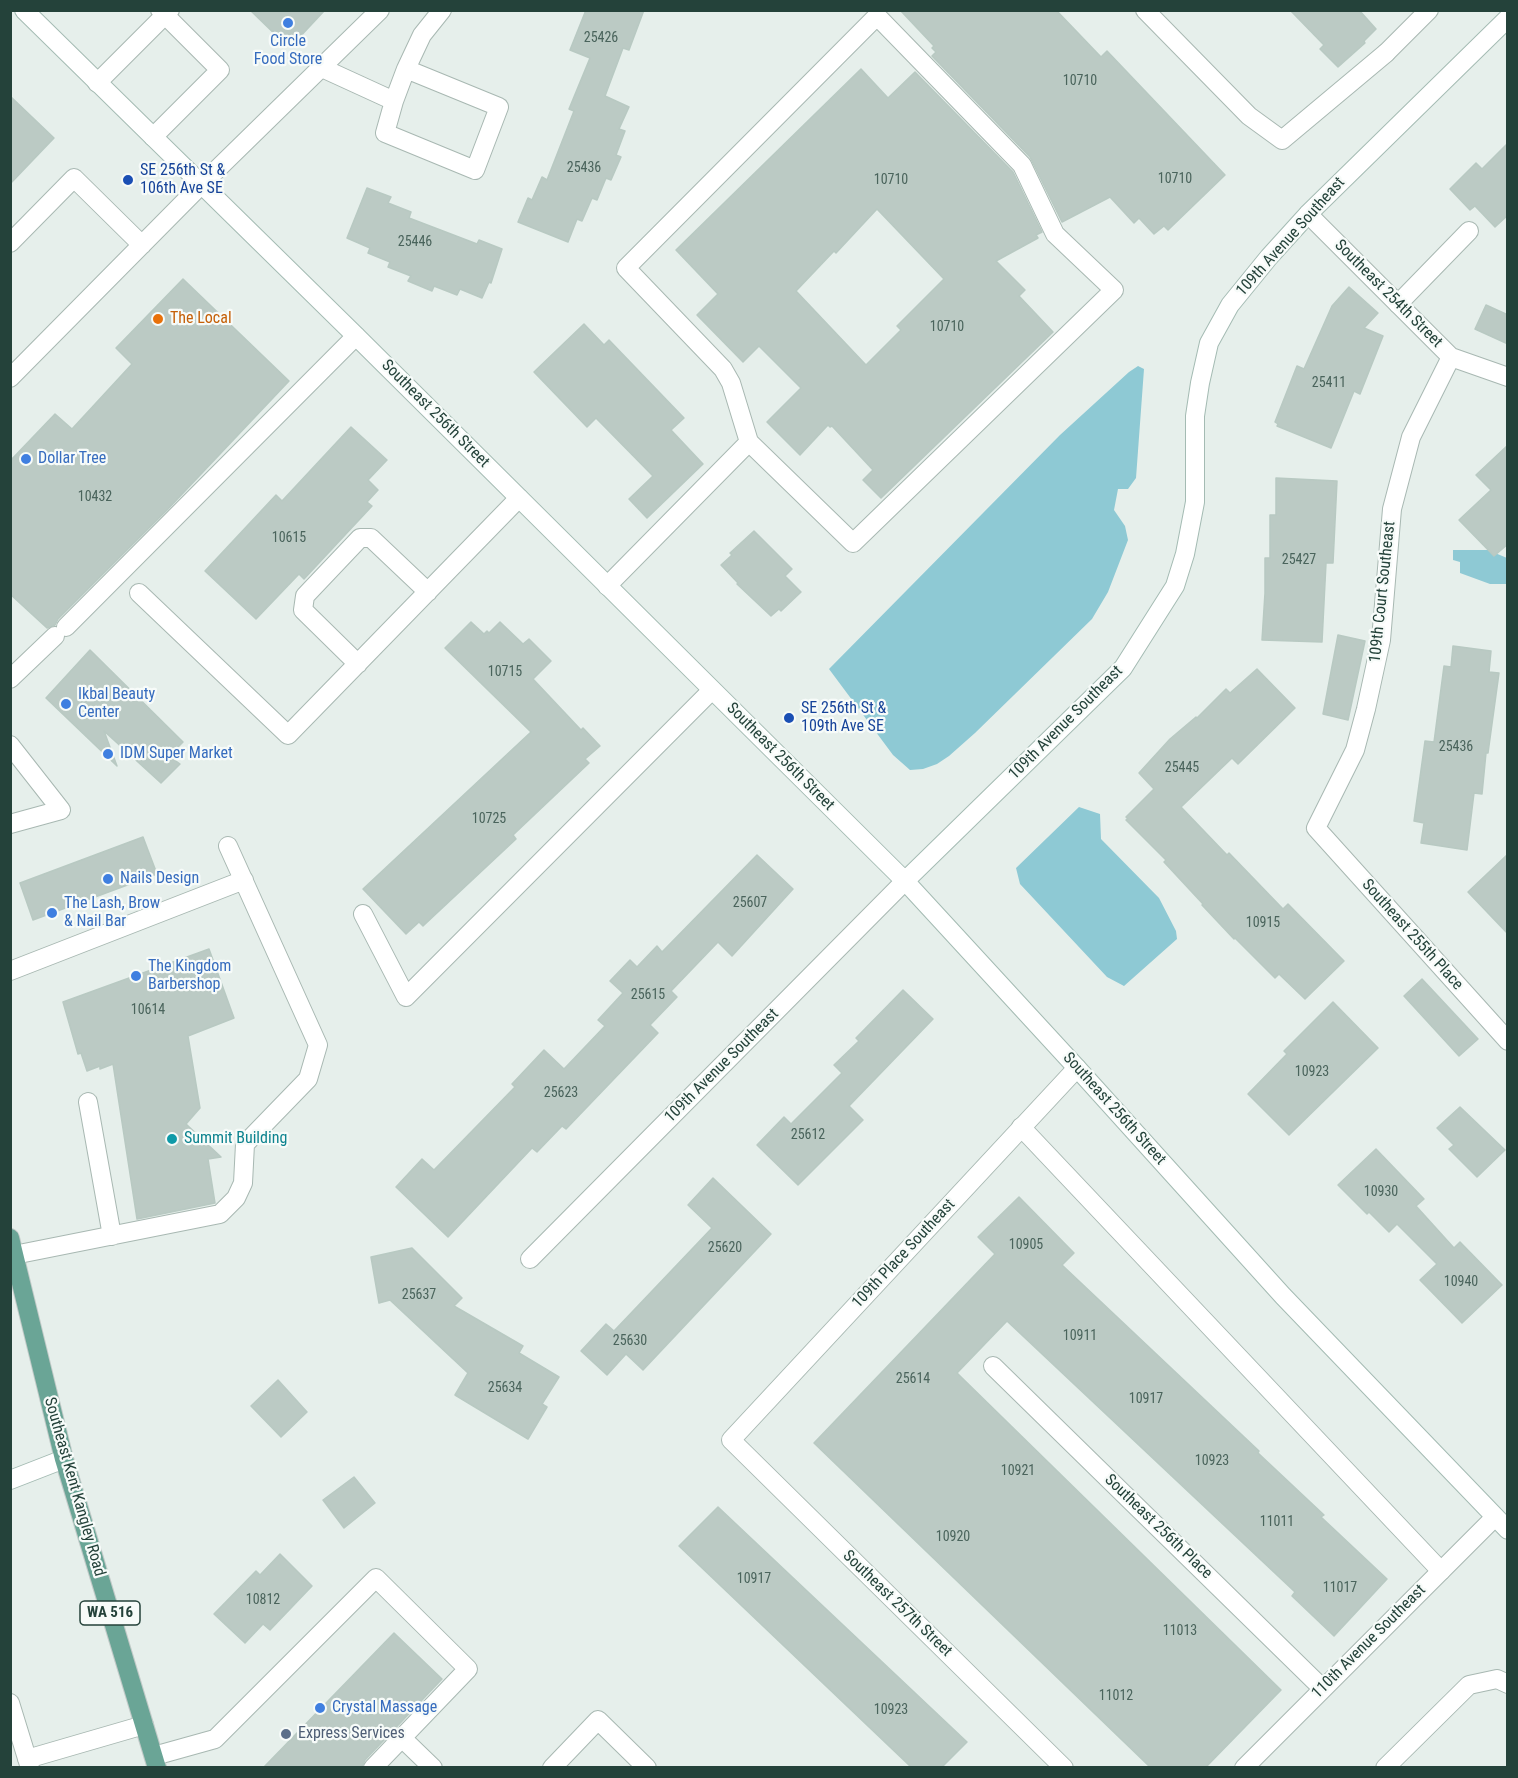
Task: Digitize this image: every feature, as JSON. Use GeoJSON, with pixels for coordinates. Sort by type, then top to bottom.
{"type":"FeatureCollection","features":[{"type":"Feature","properties":{"kind":"main road","name":"Southeast Kent Kangley Road"},"geometry":{"type":"LineString","coordinates":[[12,1247],[64,1459],[155,1762]]}},
{"type":"Feature","properties":{"kind":"street","name":"Southeast 256th Street"},"geometry":{"type":"LineString","coordinates":[[24,10],[905,881],[1283,1296],[1508,1530]]}},
{"type":"Feature","properties":{"kind":"street"},"geometry":{"type":"LineString","coordinates":[[10,378],[201,185],[380,10]]}},
{"type":"Feature","properties":{"kind":"street"},"geometry":{"type":"LineString","coordinates":[[406,69],[499,107],[475,170],[385,133],[406,69],[422,35],[442,10]]}},
{"type":"Feature","properties":{"kind":"street"},"geometry":{"type":"LineString","coordinates":[[1145,10],[1250,116],[1282,140],[1386,53],[1429,10]]}},
{"type":"Feature","properties":{"kind":"street"},"geometry":{"type":"LineString","coordinates":[[97,83],[165,12],[220,70],[153,137]]}},
{"type":"Feature","properties":{"kind":"street"},"geometry":{"type":"LineString","coordinates":[[877,16],[1022,165],[1055,234],[1114,290],[853,543],[749,442],[731,383],[723,369],[626,268],[877,16]]}},
{"type":"Feature","properties":{"kind":"street","name":"109th Avenue Southeast"},"geometry":{"type":"LineString","coordinates":[[530,1259],[905,881],[1123,668],[1175,586],[1187,546],[1195,502],[1196,416],[1200,383],[1209,343],[1230,305],[1308,214],[1508,18]]}},
{"type":"Feature","properties":{"kind":"street"},"geometry":{"type":"LineString","coordinates":[[322,68],[394,101]]}},
{"type":"Feature","properties":{"kind":"street"},"geometry":{"type":"LineString","coordinates":[[10,243],[74,178],[142,245]]}},
{"type":"Feature","properties":{"kind":"street","name":"Southeast 254th Street"},"geometry":{"type":"LineString","coordinates":[[1308,214],[1451,357],[1508,377]]}},
{"type":"Feature","properties":{"kind":"street"},"geometry":{"type":"LineString","coordinates":[[1398,304],[1469,231]]}},
{"type":"Feature","properties":{"kind":"street"},"geometry":{"type":"LineString","coordinates":[[10,679],[61,632],[356,336]]}},
{"type":"Feature","properties":{"kind":"street","name":"109th Court Southeast"},"geometry":{"type":"LineString","coordinates":[[1316,828],[1356,750],[1381,640],[1392,509],[1411,437],[1451,357]]}},
{"type":"Feature","properties":{"kind":"street"},"geometry":{"type":"LineString","coordinates":[[607,586],[749,442]]}},
{"type":"Feature","properties":{"kind":"street"},"geometry":{"type":"LineString","coordinates":[[139,594],[288,735],[519,498]]}},
{"type":"Feature","properties":{"kind":"street"},"geometry":{"type":"LineString","coordinates":[[358,664],[303,610],[305,596],[360,538],[371,538],[428,592]]}},
{"type":"Feature","properties":{"kind":"street"},"geometry":{"type":"LineString","coordinates":[[363,914],[406,997],[712,690]]}},
{"type":"Feature","properties":{"kind":"street"},"geometry":{"type":"LineString","coordinates":[[10,745],[61,810],[10,824]]}},
{"type":"Feature","properties":{"kind":"street","name":"Southeast 255th Place"},"geometry":{"type":"LineString","coordinates":[[1316,828],[1508,1041]]}},
{"type":"Feature","properties":{"kind":"street"},"geometry":{"type":"LineString","coordinates":[[12,1247],[112,1236],[220,1214],[236,1198],[243,1183],[245,1144],[308,1079],[318,1046],[228,846]]}},
{"type":"Feature","properties":{"kind":"street"},"geometry":{"type":"LineString","coordinates":[[10,971],[244,880]]}},
{"type":"Feature","properties":{"kind":"street","name":"109th Place Southeast"},"geometry":{"type":"LineString","coordinates":[[731,1440],[1077,1068]]}},
{"type":"Feature","properties":{"kind":"street"},"geometry":{"type":"LineString","coordinates":[[88,1102],[112,1236]]}},
{"type":"Feature","properties":{"kind":"street"},"geometry":{"type":"LineString","coordinates":[[1021,1127],[1441,1571]]}},
{"type":"Feature","properties":{"kind":"street","name":"Southeast 256th Place"},"geometry":{"type":"LineString","coordinates":[[993,1366],[1323,1689]]}},
{"type":"Feature","properties":{"kind":"street","name":"Southeast 257th Street"},"geometry":{"type":"LineString","coordinates":[[731,1440],[1064,1767]]}},
{"type":"Feature","properties":{"kind":"street"},"geometry":{"type":"LineString","coordinates":[[10,1480],[64,1459]]}},
{"type":"Feature","properties":{"kind":"street","name":"110th Avenue Southeast"},"geometry":{"type":"LineString","coordinates":[[1244,1767],[1495,1517]]}},
{"type":"Feature","properties":{"kind":"street"},"geometry":{"type":"LineString","coordinates":[[155,1762],[215,1739],[376,1578],[468,1669],[373,1767]]}},
{"type":"Feature","properties":{"kind":"street"},"geometry":{"type":"LineString","coordinates":[[1385,1767],[1468,1685],[1497,1679],[1508,1684]]}},
{"type":"Feature","properties":{"kind":"street"},"geometry":{"type":"LineString","coordinates":[[10,1703],[28,1763],[144,1725]]}},
{"type":"Feature","properties":{"kind":"street"},"geometry":{"type":"LineString","coordinates":[[552,1767],[598,1720],[647,1767]]}},
{"type":"Feature","properties":{"kind":"street"},"geometry":{"type":"LineString","coordinates":[[402,1738],[433,1767]]}},
{"type":"Feature","properties":{"kind":"water"},"geometry":{"type":"Polygon","coordinates":[[[1138,366],[1144,369],[1136,478],[1128,489],[1118,489],[1114,510],[1125,526],[1128,540],[1108,592],[1092,619],[975,733],[937,764],[923,769],[910,770],[893,755],[829,669],[1060,435],[1138,366]]]}},
{"type":"Feature","properties":{"kind":"water"},"geometry":{"type":"Polygon","coordinates":[[[1453,550],[1488,550],[1507,558],[1507,584],[1490,584],[1460,573],[1460,562],[1453,560],[1453,550]]]}},
{"type":"Feature","properties":{"kind":"water"},"geometry":{"type":"Polygon","coordinates":[[[1079,807],[1100,814],[1101,839],[1159,898],[1176,931],[1177,939],[1124,986],[1107,977],[1020,884],[1016,868],[1079,807]]]}},
{"type":"Feature","properties":{"kind":"building","name":"Circle Food Store"},"geometry":{"type":"Polygon","coordinates":[[[250,10],[325,10],[296,41],[290,35],[283,42],[250,10]]]}},
{"type":"Feature","properties":{"kind":"building"},"geometry":{"type":"Polygon","coordinates":[[[586,10],[644,10],[629,50],[623,48],[605,96],[629,107],[619,129],[625,131],[616,155],[621,157],[611,180],[606,178],[597,200],[592,198],[582,221],[577,219],[568,242],[518,222],[528,198],[532,200],[542,177],[547,180],[574,111],[569,109],[590,58],[570,50],[586,10]]]}},
{"type":"Feature","properties":{"kind":"building"},"geometry":{"type":"Polygon","coordinates":[[[900,10],[1056,10],[1101,57],[1107,51],[1225,175],[1168,230],[1164,226],[1154,234],[1139,218],[1134,223],[1110,197],[1062,222],[1030,157],[932,56],[936,52],[932,48],[934,46],[900,10]]]}},
{"type":"Feature","properties":{"kind":"building"},"geometry":{"type":"Polygon","coordinates":[[[1290,10],[1359,10],[1376,29],[1364,41],[1365,43],[1338,67],[1320,49],[1324,45],[1290,10]]]}},
{"type":"Feature","properties":{"kind":"building"},"geometry":{"type":"Polygon","coordinates":[[[861,69],[888,98],[915,72],[1013,172],[1042,232],[1036,235],[1038,238],[996,261],[1025,290],[1019,296],[1053,332],[881,498],[863,480],[873,470],[832,426],[828,425],[800,455],[767,422],[801,388],[759,346],[743,362],[697,315],[718,294],[676,250],[861,69]],[[877,209],[796,291],[866,365],[901,330],[897,326],[944,279],[877,209]]]}},
{"type":"Feature","properties":{"kind":"building"},"geometry":{"type":"Polygon","coordinates":[[[10,96],[54,138],[10,184],[10,96]]]}},
{"type":"Feature","properties":{"kind":"building"},"geometry":{"type":"Polygon","coordinates":[[[1508,143],[1508,215],[1495,227],[1475,206],[1470,210],[1450,189],[1476,163],[1482,169],[1508,143]]]}},
{"type":"Feature","properties":{"kind":"building"},"geometry":{"type":"Polygon","coordinates":[[[367,188],[391,197],[388,203],[411,212],[409,218],[477,244],[479,240],[502,249],[491,283],[489,282],[482,298],[460,289],[457,295],[434,286],[432,291],[408,281],[411,276],[388,267],[390,262],[368,253],[370,248],[347,238],[367,188]]]}},
{"type":"Feature","properties":{"kind":"building"},"geometry":{"type":"Polygon","coordinates":[[[183,279],[289,381],[168,509],[58,619],[55,625],[47,628],[10,594],[10,461],[55,414],[72,429],[132,364],[116,348],[183,279]]]}},
{"type":"Feature","properties":{"kind":"building"},"geometry":{"type":"Polygon","coordinates":[[[1349,287],[1378,313],[1364,328],[1383,336],[1360,394],[1354,391],[1331,448],[1277,426],[1275,422],[1297,366],[1304,369],[1332,306],[1349,287]]]}},
{"type":"Feature","properties":{"kind":"building"},"geometry":{"type":"Polygon","coordinates":[[[1486,305],[1508,315],[1508,344],[1475,329],[1486,305]]]}},
{"type":"Feature","properties":{"kind":"building"},"geometry":{"type":"Polygon","coordinates":[[[584,324],[604,345],[609,340],[684,418],[671,430],[703,464],[647,518],[629,499],[653,476],[596,418],[587,427],[534,372],[584,324]]]}},
{"type":"Feature","properties":{"kind":"building"},"geometry":{"type":"Polygon","coordinates":[[[351,427],[387,460],[368,480],[378,490],[367,502],[372,506],[304,579],[299,574],[256,619],[205,571],[276,495],[282,501],[351,427]]]}},
{"type":"Feature","properties":{"kind":"building"},"geometry":{"type":"Polygon","coordinates":[[[1508,445],[1508,544],[1494,556],[1459,520],[1491,490],[1476,475],[1508,445]]]}},
{"type":"Feature","properties":{"kind":"building"},"geometry":{"type":"Polygon","coordinates":[[[1276,478],[1337,481],[1333,563],[1326,563],[1322,642],[1262,640],[1265,558],[1270,558],[1270,515],[1276,515],[1276,478]]]}},
{"type":"Feature","properties":{"kind":"building"},"geometry":{"type":"Polygon","coordinates":[[[754,531],[792,569],[785,576],[801,592],[781,611],[779,609],[771,616],[737,584],[721,565],[732,555],[730,553],[754,531]]]}},
{"type":"Feature","properties":{"kind":"building"},"geometry":{"type":"Polygon","coordinates":[[[471,622],[484,634],[487,631],[489,633],[500,622],[523,644],[529,639],[551,661],[533,679],[581,730],[583,728],[600,746],[585,759],[589,763],[513,835],[516,839],[423,926],[419,922],[406,934],[363,889],[531,732],[445,648],[471,622]]]}},
{"type":"Feature","properties":{"kind":"building"},"geometry":{"type":"Polygon","coordinates":[[[1338,635],[1365,641],[1348,720],[1323,714],[1338,635]]]}},
{"type":"Feature","properties":{"kind":"building"},"geometry":{"type":"Polygon","coordinates":[[[1453,646],[1491,651],[1489,672],[1499,673],[1482,794],[1474,793],[1467,850],[1421,843],[1424,823],[1414,821],[1425,741],[1434,742],[1444,666],[1451,667],[1453,646]]]}},
{"type":"Feature","properties":{"kind":"building"},"geometry":{"type":"Polygon","coordinates":[[[90,650],[183,742],[169,756],[180,764],[161,783],[104,731],[117,766],[46,698],[90,650]]]}},
{"type":"Feature","properties":{"kind":"building"},"geometry":{"type":"Polygon","coordinates":[[[1257,669],[1295,708],[1238,764],[1232,758],[1181,807],[1283,909],[1288,904],[1344,961],[1305,999],[1279,974],[1275,978],[1234,939],[1164,862],[1166,860],[1126,820],[1128,819],[1126,817],[1154,789],[1139,773],[1170,739],[1197,718],[1226,689],[1230,693],[1257,669]]]}},
{"type":"Feature","properties":{"kind":"building"},"geometry":{"type":"Polygon","coordinates":[[[143,837],[157,874],[33,920],[20,883],[143,837]]]}},
{"type":"Feature","properties":{"kind":"building"},"geometry":{"type":"Polygon","coordinates":[[[1508,854],[1508,934],[1468,892],[1508,854]]]}},
{"type":"Feature","properties":{"kind":"building"},"geometry":{"type":"Polygon","coordinates":[[[757,855],[793,889],[732,956],[718,942],[671,991],[677,997],[650,1025],[658,1033],[566,1129],[562,1126],[537,1152],[532,1148],[448,1237],[396,1187],[422,1159],[434,1170],[515,1087],[512,1084],[544,1050],[564,1069],[605,1026],[598,1020],[623,993],[610,981],[630,960],[637,967],[657,946],[662,952],[757,855]]]}},
{"type":"Feature","properties":{"kind":"building"},"geometry":{"type":"Polygon","coordinates":[[[209,949],[234,1018],[188,1036],[200,1108],[186,1124],[221,1157],[208,1159],[215,1203],[137,1219],[113,1064],[87,1071],[81,1053],[78,1054],[63,1002],[209,949]]]}},
{"type":"Feature","properties":{"kind":"building"},"geometry":{"type":"Polygon","coordinates":[[[1422,979],[1478,1039],[1459,1056],[1404,996],[1422,979]]]}},
{"type":"Feature","properties":{"kind":"building"},"geometry":{"type":"Polygon","coordinates":[[[903,990],[933,1019],[849,1106],[863,1120],[798,1185],[757,1145],[784,1117],[791,1124],[842,1073],[834,1065],[859,1041],[856,1038],[903,990]]]}},
{"type":"Feature","properties":{"kind":"building"},"geometry":{"type":"Polygon","coordinates":[[[1333,1002],[1378,1048],[1289,1135],[1248,1094],[1287,1054],[1284,1051],[1333,1002]]]}},
{"type":"Feature","properties":{"kind":"building"},"geometry":{"type":"Polygon","coordinates":[[[1460,1107],[1505,1150],[1477,1177],[1449,1149],[1454,1145],[1437,1128],[1460,1107]]]}},
{"type":"Feature","properties":{"kind":"building"},"geometry":{"type":"Polygon","coordinates":[[[1376,1149],[1424,1199],[1416,1206],[1454,1248],[1460,1242],[1502,1285],[1462,1323],[1420,1280],[1437,1264],[1397,1224],[1389,1232],[1338,1185],[1376,1149]]]}},
{"type":"Feature","properties":{"kind":"building"},"geometry":{"type":"Polygon","coordinates":[[[713,1178],[771,1234],[643,1370],[626,1354],[607,1375],[581,1351],[606,1324],[614,1331],[712,1228],[688,1205],[713,1178]]]}},
{"type":"Feature","properties":{"kind":"building"},"geometry":{"type":"Polygon","coordinates":[[[1019,1197],[1074,1253],[1062,1265],[1259,1451],[1258,1453],[1324,1515],[1321,1517],[1387,1579],[1334,1636],[1292,1596],[1295,1592],[1007,1321],[957,1373],[1281,1690],[1206,1767],[1150,1767],[814,1443],[995,1254],[978,1237],[1019,1197]]]}},
{"type":"Feature","properties":{"kind":"building"},"geometry":{"type":"Polygon","coordinates":[[[412,1248],[462,1298],[454,1306],[523,1346],[519,1353],[559,1377],[542,1404],[547,1407],[528,1439],[455,1395],[468,1373],[390,1300],[379,1303],[371,1257],[412,1248]]]}},
{"type":"Feature","properties":{"kind":"building"},"geometry":{"type":"Polygon","coordinates":[[[278,1380],[307,1412],[281,1437],[251,1406],[278,1380]]]}},
{"type":"Feature","properties":{"kind":"building"},"geometry":{"type":"Polygon","coordinates":[[[354,1477],[375,1503],[344,1528],[323,1500],[354,1477]]]}},
{"type":"Feature","properties":{"kind":"building"},"geometry":{"type":"Polygon","coordinates":[[[718,1507],[967,1742],[942,1767],[911,1767],[679,1546],[718,1507]]]}},
{"type":"Feature","properties":{"kind":"building"},"geometry":{"type":"Polygon","coordinates":[[[280,1554],[312,1586],[270,1630],[263,1624],[245,1643],[214,1614],[256,1571],[260,1575],[280,1554]]]}},
{"type":"Feature","properties":{"kind":"building"},"geometry":{"type":"Polygon","coordinates":[[[394,1633],[442,1679],[365,1760],[362,1767],[264,1767],[394,1633]]]}},
{"type":"Feature","properties":{"kind":"place","name":"Circle Food Store"},"geometry":{"type":"Point","coordinates":[288,23]}},
{"type":"Feature","properties":{"kind":"place","name":"SE 256th St & 106th Ave SE"},"geometry":{"type":"Point","coordinates":[128,180]}},
{"type":"Feature","properties":{"kind":"place","name":"The Local"},"geometry":{"type":"Point","coordinates":[158,319]}},
{"type":"Feature","properties":{"kind":"place","name":"Dollar Tree"},"geometry":{"type":"Point","coordinates":[26,459]}},
{"type":"Feature","properties":{"kind":"place","name":"Ikbal Beauty Center"},"geometry":{"type":"Point","coordinates":[66,704]}},
{"type":"Feature","properties":{"kind":"place","name":"SE 256th St & 109th Ave SE"},"geometry":{"type":"Point","coordinates":[789,718]}},
{"type":"Feature","properties":{"kind":"place","name":"IDM Super Market"},"geometry":{"type":"Point","coordinates":[108,754]}},
{"type":"Feature","properties":{"kind":"place","name":"Nails Design"},"geometry":{"type":"Point","coordinates":[108,879]}},
{"type":"Feature","properties":{"kind":"place","name":"The Lash, Brow & Nail Bar"},"geometry":{"type":"Point","coordinates":[52,913]}},
{"type":"Feature","properties":{"kind":"place","name":"The Kingdom Barbershop"},"geometry":{"type":"Point","coordinates":[136,976]}},
{"type":"Feature","properties":{"kind":"place","name":"Summit Building"},"geometry":{"type":"Point","coordinates":[172,1139]}},
{"type":"Feature","properties":{"kind":"place","name":"Crystal Massage"},"geometry":{"type":"Point","coordinates":[320,1708]}},
{"type":"Feature","properties":{"kind":"place","name":"Express Services"},"geometry":{"type":"Point","coordinates":[286,1734]}}]}
